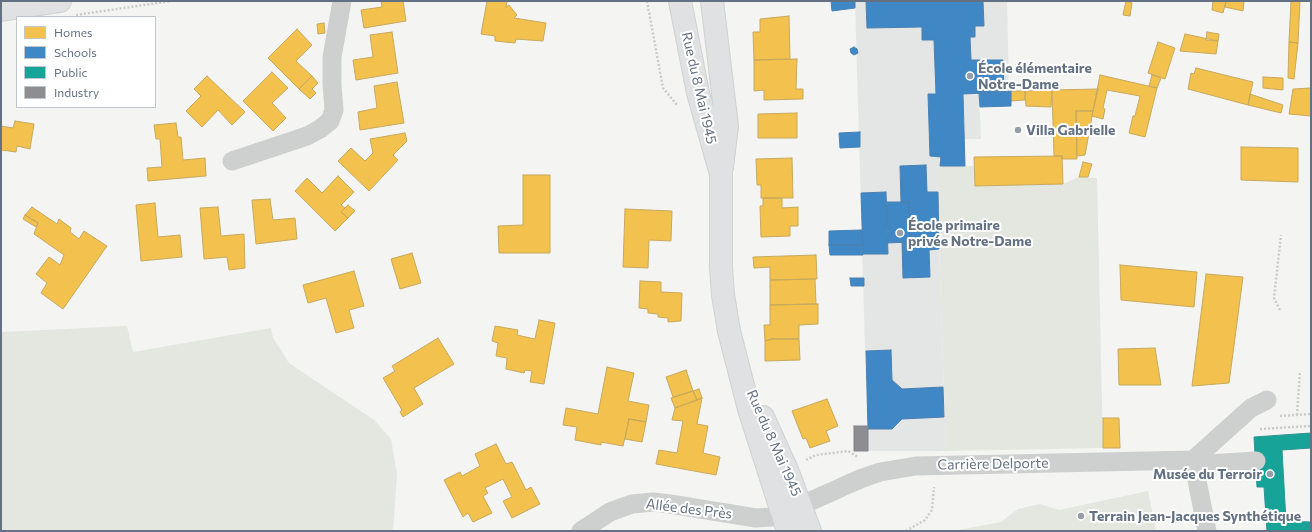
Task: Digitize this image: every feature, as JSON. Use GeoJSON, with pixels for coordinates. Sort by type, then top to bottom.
{"type":"FeatureCollection","features":[{"type":"Feature","properties":{"kind":"main road","name":"Rue du 8 Mai 1945"},"geometry":{"type":"LineString","coordinates":[[680,1],[698,93],[721,174]]}},
{"type":"Feature","properties":{"kind":"main road","name":"Rue du 8 Mai 1945"},"geometry":{"type":"LineString","coordinates":[[712,1],[726,126],[721,174],[721,267],[723,295],[729,332],[751,415],[791,517],[810,531]]}},
{"type":"Feature","properties":{"kind":"main road"},"geometry":{"type":"LineString","coordinates":[[1,10],[67,8]]}},
{"type":"Feature","properties":{"kind":"street"},"geometry":{"type":"LineString","coordinates":[[232,161],[307,136],[320,129],[330,121],[334,110],[332,57],[342,1]]}},
{"type":"Feature","properties":{"kind":"street"},"geometry":{"type":"LineString","coordinates":[[1207,531],[1193,462],[1251,408],[1267,400]]}},
{"type":"Feature","properties":{"kind":"street","name":"Carrière Delporte"},"geometry":{"type":"LineString","coordinates":[[791,517],[860,479],[880,472],[916,466],[1256,462]]}},
{"type":"Feature","properties":{"kind":"street","name":"Allée des Près"},"geometry":{"type":"LineString","coordinates":[[581,531],[610,512],[632,504],[670,504],[756,518],[791,517]]}},
{"type":"Feature","properties":{"kind":"path"},"geometry":{"type":"LineString","coordinates":[[67,8],[171,1]]}},
{"type":"Feature","properties":{"kind":"path"},"geometry":{"type":"LineString","coordinates":[[1280,310],[1274,298],[1281,235]]}},
{"type":"Feature","properties":{"kind":"path"},"geometry":{"type":"LineString","coordinates":[[1297,415],[1300,371]]}},
{"type":"Feature","properties":{"kind":"path"},"geometry":{"type":"LineString","coordinates":[[1267,400],[1276,416],[1311,414]]}},
{"type":"Feature","properties":{"kind":"path"},"geometry":{"type":"LineString","coordinates":[[1252,430],[1311,426]]}},
{"type":"Feature","properties":{"kind":"path"},"geometry":{"type":"LineString","coordinates":[[803,462],[816,455],[848,451],[880,472]]}},
{"type":"Feature","properties":{"kind":"path"},"geometry":{"type":"LineString","coordinates":[[906,531],[925,520],[932,510],[934,482],[940,465]]}},
{"type":"Feature","properties":{"kind":"shaded area","name":"École primaire privée Notre-Dame"},"geometry":{"type":"Polygon","coordinates":[[[855,1],[1007,1],[1009,89],[1004,92],[979,93],[981,139],[964,139],[965,166],[941,166],[938,215],[946,451],[868,451],[855,1]]]}},
{"type":"Feature","properties":{"kind":"shaded area"},"geometry":{"type":"Polygon","coordinates":[[[940,166],[974,166],[975,186],[1063,184],[1079,177],[1097,178],[1103,448],[946,451],[938,215],[940,166]]]}},
{"type":"Feature","properties":{"kind":"shaded area"},"geometry":{"type":"Polygon","coordinates":[[[127,326],[133,352],[271,328],[273,338],[289,363],[374,420],[391,439],[397,474],[393,531],[1,531],[1,332],[127,326]]]}},
{"type":"Feature","properties":{"kind":"shaded area","name":"Terrain Jean-Jacques Synthétique"},"geometry":{"type":"Polygon","coordinates":[[[1148,491],[1156,531],[953,531],[1001,522],[1018,509],[1040,504],[1059,510],[1148,491]]]}},
{"type":"Feature","properties":{"kind":"building: Homes"},"geometry":{"type":"Polygon","coordinates":[[[381,1],[403,1],[406,21],[364,28],[361,10],[382,7],[381,1]]]}},
{"type":"Feature","properties":{"kind":"building: Homes"},"geometry":{"type":"Polygon","coordinates":[[[487,1],[507,1],[506,7],[509,5],[517,15],[514,18],[546,23],[543,41],[516,39],[515,43],[495,41],[495,36],[481,34],[487,1]]]}},
{"type":"Feature","properties":{"kind":"building: Homes"},"geometry":{"type":"Polygon","coordinates":[[[1126,1],[1132,3],[1130,16],[1123,15],[1126,1]]]}},
{"type":"Feature","properties":{"kind":"building: Homes"},"geometry":{"type":"Polygon","coordinates":[[[1213,1],[1226,1],[1223,13],[1212,10],[1213,1]]]}},
{"type":"Feature","properties":{"kind":"building: Homes"},"geometry":{"type":"Polygon","coordinates":[[[1226,1],[1244,1],[1243,11],[1225,7],[1226,1]]]}},
{"type":"Feature","properties":{"kind":"building: Homes"},"geometry":{"type":"Polygon","coordinates":[[[1291,1],[1300,1],[1298,43],[1289,42],[1291,1]]]}},
{"type":"Feature","properties":{"kind":"building: Homes"},"geometry":{"type":"Polygon","coordinates":[[[789,16],[790,59],[754,60],[753,32],[760,32],[760,19],[789,16]]]}},
{"type":"Feature","properties":{"kind":"building: Homes"},"geometry":{"type":"Polygon","coordinates":[[[324,23],[325,33],[318,34],[317,24],[324,23]]]}},
{"type":"Feature","properties":{"kind":"building: Homes"},"geometry":{"type":"Polygon","coordinates":[[[297,29],[312,45],[296,61],[312,76],[299,89],[268,58],[297,29]]]}},
{"type":"Feature","properties":{"kind":"building: Homes"},"geometry":{"type":"Polygon","coordinates":[[[392,32],[398,73],[356,80],[353,60],[373,57],[370,35],[392,32]]]}},
{"type":"Feature","properties":{"kind":"building: Homes"},"geometry":{"type":"Polygon","coordinates":[[[1207,32],[1219,34],[1218,41],[1206,40],[1207,32]]]}},
{"type":"Feature","properties":{"kind":"building: Homes"},"geometry":{"type":"Polygon","coordinates":[[[1185,34],[1218,41],[1216,54],[1180,51],[1185,34]]]}},
{"type":"Feature","properties":{"kind":"building: Homes"},"geometry":{"type":"Polygon","coordinates":[[[1158,42],[1175,48],[1165,79],[1148,73],[1158,42]]]}},
{"type":"Feature","properties":{"kind":"building: Homes"},"geometry":{"type":"Polygon","coordinates":[[[1289,42],[1298,43],[1294,79],[1288,78],[1289,42]]]}},
{"type":"Feature","properties":{"kind":"building: Homes"},"geometry":{"type":"Polygon","coordinates":[[[797,59],[796,89],[803,89],[803,99],[764,100],[764,90],[754,91],[754,60],[797,59]]]}},
{"type":"Feature","properties":{"kind":"building: Homes"},"geometry":{"type":"Polygon","coordinates":[[[1196,68],[1253,82],[1248,105],[1188,89],[1191,73],[1194,74],[1196,68]]]}},
{"type":"Feature","properties":{"kind":"building: Homes"},"geometry":{"type":"Polygon","coordinates":[[[272,72],[288,88],[272,103],[286,118],[273,131],[243,101],[272,72]]]}},
{"type":"Feature","properties":{"kind":"building: Homes"},"geometry":{"type":"Polygon","coordinates":[[[1100,75],[1157,88],[1145,137],[1129,133],[1140,96],[1107,90],[1103,108],[1105,109],[1103,119],[1092,116],[1100,75]]]}},
{"type":"Feature","properties":{"kind":"building: Homes"},"geometry":{"type":"Polygon","coordinates":[[[1152,75],[1161,78],[1157,88],[1149,86],[1152,75]]]}},
{"type":"Feature","properties":{"kind":"building: Homes"},"geometry":{"type":"Polygon","coordinates":[[[207,76],[245,112],[232,125],[218,110],[202,127],[186,111],[201,96],[194,89],[207,76]]]}},
{"type":"Feature","properties":{"kind":"building: Homes"},"geometry":{"type":"Polygon","coordinates":[[[312,76],[318,83],[312,89],[316,93],[310,99],[299,89],[312,76]]]}},
{"type":"Feature","properties":{"kind":"building: Homes"},"geometry":{"type":"Polygon","coordinates":[[[1263,77],[1283,78],[1283,90],[1263,88],[1263,77]]]}},
{"type":"Feature","properties":{"kind":"building: Homes"},"geometry":{"type":"Polygon","coordinates":[[[397,82],[404,123],[360,130],[358,112],[377,108],[374,86],[397,82]]]}},
{"type":"Feature","properties":{"kind":"building: Homes"},"geometry":{"type":"Polygon","coordinates":[[[1311,88],[1311,116],[1289,114],[1293,89],[1311,88]]]}},
{"type":"Feature","properties":{"kind":"building: Homes"},"geometry":{"type":"Polygon","coordinates":[[[1098,89],[1093,111],[1076,111],[1077,159],[1062,159],[1062,156],[1054,156],[1052,90],[1098,89]]]}},
{"type":"Feature","properties":{"kind":"building: Homes"},"geometry":{"type":"Polygon","coordinates":[[[1052,90],[1051,107],[1026,106],[1025,91],[1052,90]]]}},
{"type":"Feature","properties":{"kind":"building: Homes"},"geometry":{"type":"Polygon","coordinates":[[[1011,91],[1025,91],[1025,100],[1010,101],[1011,91]]]}},
{"type":"Feature","properties":{"kind":"building: Homes"},"geometry":{"type":"Polygon","coordinates":[[[1250,94],[1283,105],[1281,113],[1248,105],[1250,94]]]}},
{"type":"Feature","properties":{"kind":"building: Homes"},"geometry":{"type":"Polygon","coordinates":[[[1076,111],[1093,111],[1085,155],[1077,156],[1076,111]]]}},
{"type":"Feature","properties":{"kind":"building: Homes"},"geometry":{"type":"Polygon","coordinates":[[[797,113],[797,138],[758,138],[758,114],[797,113]]]}},
{"type":"Feature","properties":{"kind":"building: Homes"},"geometry":{"type":"Polygon","coordinates":[[[15,121],[34,124],[30,149],[17,146],[16,152],[1,150],[1,126],[13,128],[15,121]]]}},
{"type":"Feature","properties":{"kind":"building: Homes"},"geometry":{"type":"Polygon","coordinates":[[[176,123],[178,137],[181,137],[183,160],[205,158],[206,176],[148,181],[147,168],[162,167],[160,139],[156,139],[154,125],[176,123]]]}},
{"type":"Feature","properties":{"kind":"building: Homes"},"geometry":{"type":"Polygon","coordinates":[[[405,133],[407,141],[393,155],[398,160],[369,191],[338,161],[351,148],[365,161],[373,153],[370,139],[405,133]]]}},
{"type":"Feature","properties":{"kind":"building: Homes"},"geometry":{"type":"Polygon","coordinates":[[[1241,147],[1298,148],[1298,182],[1241,180],[1241,147]]]}},
{"type":"Feature","properties":{"kind":"building: Homes"},"geometry":{"type":"Polygon","coordinates":[[[1062,156],[1063,184],[975,186],[974,157],[1062,156]]]}},
{"type":"Feature","properties":{"kind":"building: Homes"},"geometry":{"type":"Polygon","coordinates":[[[792,158],[793,198],[761,198],[761,185],[757,185],[756,159],[792,158]]]}},
{"type":"Feature","properties":{"kind":"building: Homes"},"geometry":{"type":"Polygon","coordinates":[[[1083,162],[1092,164],[1088,177],[1079,177],[1083,162]]]}},
{"type":"Feature","properties":{"kind":"building: Homes"},"geometry":{"type":"Polygon","coordinates":[[[523,175],[550,175],[550,253],[499,253],[498,226],[523,225],[523,175]]]}},
{"type":"Feature","properties":{"kind":"building: Homes"},"geometry":{"type":"Polygon","coordinates":[[[338,176],[354,192],[341,205],[345,208],[341,212],[348,218],[335,231],[295,191],[307,178],[322,193],[338,176]]]}},
{"type":"Feature","properties":{"kind":"building: Homes"},"geometry":{"type":"Polygon","coordinates":[[[763,198],[782,198],[782,208],[798,207],[798,226],[790,226],[790,236],[761,237],[760,206],[763,206],[763,198]]]}},
{"type":"Feature","properties":{"kind":"building: Homes"},"geometry":{"type":"Polygon","coordinates":[[[270,199],[273,220],[295,218],[297,239],[256,244],[252,200],[270,199]]]}},
{"type":"Feature","properties":{"kind":"building: Homes"},"geometry":{"type":"Polygon","coordinates":[[[155,203],[158,237],[180,235],[182,257],[141,261],[136,205],[155,203]]]}},
{"type":"Feature","properties":{"kind":"building: Homes"},"geometry":{"type":"Polygon","coordinates":[[[348,205],[355,211],[348,218],[341,212],[348,205]]]}},
{"type":"Feature","properties":{"kind":"building: Homes"},"geometry":{"type":"Polygon","coordinates":[[[32,207],[57,224],[59,219],[71,228],[70,232],[79,239],[84,231],[107,246],[63,309],[41,293],[47,283],[36,274],[49,257],[60,265],[64,255],[34,234],[38,223],[25,215],[32,207]]]}},
{"type":"Feature","properties":{"kind":"building: Homes"},"geometry":{"type":"Polygon","coordinates":[[[218,207],[221,236],[244,234],[245,268],[229,270],[227,257],[204,259],[200,208],[218,207]]]}},
{"type":"Feature","properties":{"kind":"building: Homes"},"geometry":{"type":"Polygon","coordinates":[[[625,209],[672,211],[671,241],[649,240],[648,268],[623,267],[625,209]]]}},
{"type":"Feature","properties":{"kind":"building: Homes"},"geometry":{"type":"Polygon","coordinates":[[[25,215],[38,223],[36,227],[23,219],[25,215]]]}},
{"type":"Feature","properties":{"kind":"building: Homes"},"geometry":{"type":"Polygon","coordinates":[[[412,253],[421,283],[400,289],[391,259],[412,253]]]}},
{"type":"Feature","properties":{"kind":"building: Homes"},"geometry":{"type":"Polygon","coordinates":[[[816,255],[817,279],[770,280],[770,267],[754,268],[753,257],[816,255]]]}},
{"type":"Feature","properties":{"kind":"building: Homes"},"geometry":{"type":"Polygon","coordinates":[[[1120,265],[1197,272],[1194,307],[1121,300],[1120,265]]]}},
{"type":"Feature","properties":{"kind":"building: Homes"},"geometry":{"type":"Polygon","coordinates":[[[354,271],[364,306],[349,310],[354,328],[336,333],[326,298],[308,303],[303,285],[354,271]]]}},
{"type":"Feature","properties":{"kind":"building: Homes"},"geometry":{"type":"Polygon","coordinates":[[[1206,274],[1243,277],[1229,383],[1192,386],[1206,274]]]}},
{"type":"Feature","properties":{"kind":"building: Homes"},"geometry":{"type":"Polygon","coordinates":[[[815,279],[816,304],[770,305],[770,280],[815,279]]]}},
{"type":"Feature","properties":{"kind":"building: Homes"},"geometry":{"type":"Polygon","coordinates":[[[640,281],[661,282],[661,292],[682,293],[681,321],[668,322],[668,318],[658,317],[658,314],[648,313],[648,309],[639,308],[640,281]]]}},
{"type":"Feature","properties":{"kind":"building: Homes"},"geometry":{"type":"Polygon","coordinates":[[[818,304],[818,324],[799,325],[799,339],[771,339],[765,341],[764,325],[770,325],[770,305],[818,304]]]}},
{"type":"Feature","properties":{"kind":"building: Homes"},"geometry":{"type":"Polygon","coordinates":[[[539,320],[555,323],[544,384],[530,382],[532,371],[525,370],[524,373],[506,369],[507,358],[496,356],[498,343],[492,341],[495,326],[518,330],[517,335],[535,339],[539,320]]]}},
{"type":"Feature","properties":{"kind":"building: Homes"},"geometry":{"type":"Polygon","coordinates":[[[438,338],[454,364],[414,388],[423,404],[403,417],[400,412],[402,410],[383,378],[395,371],[392,366],[438,338]]]}},
{"type":"Feature","properties":{"kind":"building: Homes"},"geometry":{"type":"Polygon","coordinates":[[[771,339],[799,339],[800,360],[765,361],[765,341],[771,339]]]}},
{"type":"Feature","properties":{"kind":"building: Homes"},"geometry":{"type":"Polygon","coordinates":[[[1155,348],[1161,385],[1119,385],[1118,349],[1155,348]]]}},
{"type":"Feature","properties":{"kind":"building: Homes"},"geometry":{"type":"Polygon","coordinates":[[[607,367],[634,373],[628,401],[649,405],[646,422],[629,419],[623,446],[601,442],[601,445],[575,440],[577,427],[563,425],[566,408],[598,414],[607,367]]]}},
{"type":"Feature","properties":{"kind":"building: Homes"},"geometry":{"type":"Polygon","coordinates":[[[686,370],[693,391],[673,397],[666,377],[686,370]]]}},
{"type":"Feature","properties":{"kind":"building: Homes"},"geometry":{"type":"Polygon","coordinates":[[[699,389],[702,398],[697,400],[693,391],[699,389]]]}},
{"type":"Feature","properties":{"kind":"building: Homes"},"geometry":{"type":"Polygon","coordinates":[[[693,391],[697,400],[675,408],[671,398],[693,391]]]}},
{"type":"Feature","properties":{"kind":"building: Homes"},"geometry":{"type":"Polygon","coordinates":[[[702,398],[697,424],[708,426],[703,453],[720,457],[716,475],[656,464],[659,450],[677,453],[683,421],[672,420],[675,408],[702,398]]]}},
{"type":"Feature","properties":{"kind":"building: Homes"},"geometry":{"type":"Polygon","coordinates":[[[827,399],[838,426],[826,431],[830,441],[810,448],[806,438],[803,439],[792,411],[827,399]]]}},
{"type":"Feature","properties":{"kind":"building: Homes"},"geometry":{"type":"Polygon","coordinates":[[[1103,418],[1119,418],[1120,448],[1103,448],[1103,418]]]}},
{"type":"Feature","properties":{"kind":"building: Homes"},"geometry":{"type":"Polygon","coordinates":[[[629,419],[646,422],[642,442],[625,439],[629,419]]]}},
{"type":"Feature","properties":{"kind":"building: Homes"},"geometry":{"type":"Polygon","coordinates":[[[496,444],[506,464],[512,462],[526,490],[531,487],[540,504],[512,518],[503,501],[512,497],[503,479],[485,488],[488,493],[483,496],[492,513],[473,522],[468,513],[463,517],[444,480],[460,472],[462,476],[480,466],[475,454],[496,444]]]}},
{"type":"Feature","properties":{"kind":"building: Schools"},"geometry":{"type":"Polygon","coordinates":[[[831,1],[855,1],[855,8],[832,11],[831,1]]]}},
{"type":"Feature","properties":{"kind":"building: Schools","name":"École élémentaire Notre-Dame"},"geometry":{"type":"Polygon","coordinates":[[[866,1],[983,1],[984,26],[975,26],[975,37],[970,37],[971,60],[1003,60],[1004,92],[963,94],[965,166],[940,166],[941,157],[930,156],[928,94],[936,94],[934,40],[922,40],[922,27],[867,28],[866,1]]]}},
{"type":"Feature","properties":{"kind":"building: Schools"},"geometry":{"type":"Polygon","coordinates":[[[854,47],[857,49],[858,53],[854,55],[851,53],[850,49],[854,47]]]}},
{"type":"Feature","properties":{"kind":"building: Schools"},"geometry":{"type":"Polygon","coordinates":[[[1011,91],[1011,106],[980,107],[979,93],[1011,91]]]}},
{"type":"Feature","properties":{"kind":"building: Schools"},"geometry":{"type":"Polygon","coordinates":[[[860,132],[860,147],[840,148],[839,133],[860,132]]]}},
{"type":"Feature","properties":{"kind":"building: Schools"},"geometry":{"type":"Polygon","coordinates":[[[926,165],[927,192],[938,192],[939,249],[929,250],[930,277],[903,278],[902,242],[910,242],[909,202],[901,202],[900,166],[926,165]]]}},
{"type":"Feature","properties":{"kind":"building: Schools"},"geometry":{"type":"Polygon","coordinates":[[[886,192],[888,254],[863,254],[861,193],[886,192]]]}},
{"type":"Feature","properties":{"kind":"building: Schools"},"geometry":{"type":"Polygon","coordinates":[[[886,202],[909,202],[910,242],[887,243],[886,202]]]}},
{"type":"Feature","properties":{"kind":"building: Schools"},"geometry":{"type":"Polygon","coordinates":[[[862,230],[863,245],[829,245],[829,231],[862,230]]]}},
{"type":"Feature","properties":{"kind":"building: Schools"},"geometry":{"type":"Polygon","coordinates":[[[829,245],[863,245],[863,255],[830,255],[829,245]]]}},
{"type":"Feature","properties":{"kind":"building: Schools"},"geometry":{"type":"Polygon","coordinates":[[[850,278],[864,278],[864,286],[851,286],[850,278]]]}},
{"type":"Feature","properties":{"kind":"building: Schools"},"geometry":{"type":"Polygon","coordinates":[[[891,350],[892,380],[902,389],[943,387],[944,417],[902,419],[892,429],[868,429],[866,351],[891,350]]]}},
{"type":"Feature","properties":{"kind":"building: Public","name":"Musée du Terroir"},"geometry":{"type":"Polygon","coordinates":[[[1311,433],[1311,448],[1282,450],[1286,521],[1311,522],[1311,531],[1267,531],[1264,487],[1257,487],[1254,437],[1311,433]]]}},
{"type":"Feature","properties":{"kind":"building: Industry"},"geometry":{"type":"Polygon","coordinates":[[[854,426],[868,426],[868,451],[854,451],[854,426]]]}},
{"type":"Feature","properties":{"kind":"place","name":"École élémentaire Notre-Dame"},"geometry":{"type":"Point","coordinates":[970,76]}},
{"type":"Feature","properties":{"kind":"place","name":"Villa Gabrielle"},"geometry":{"type":"Point","coordinates":[1018,130]}},
{"type":"Feature","properties":{"kind":"place","name":"École primaire privée Notre-Dame"},"geometry":{"type":"Point","coordinates":[900,233]}},
{"type":"Feature","properties":{"kind":"place","name":"Musée du Terroir"},"geometry":{"type":"Point","coordinates":[1270,474]}},
{"type":"Feature","properties":{"kind":"place","name":"Terrain Jean-Jacques Synthétique"},"geometry":{"type":"Point","coordinates":[1081,516]}}]}
